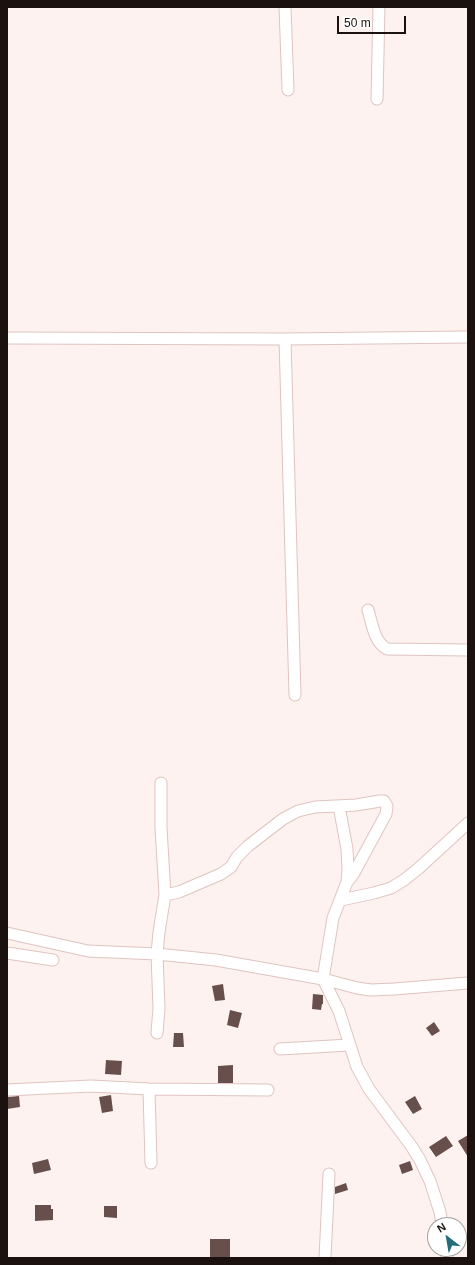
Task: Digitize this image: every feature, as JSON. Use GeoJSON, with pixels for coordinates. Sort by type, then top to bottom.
{"type":"FeatureCollection","features":[{"type":"Feature","properties":{"kind":"street"},"geometry":{"type":"LineString","coordinates":[[285,7],[288,90]]}},
{"type":"Feature","properties":{"kind":"street"},"geometry":{"type":"LineString","coordinates":[[377,99],[379,7]]}},
{"type":"Feature","properties":{"kind":"street"},"geometry":{"type":"LineString","coordinates":[[7,338],[285,340],[468,337]]}},
{"type":"Feature","properties":{"kind":"street"},"geometry":{"type":"LineString","coordinates":[[285,340],[295,695]]}},
{"type":"Feature","properties":{"kind":"street"},"geometry":{"type":"LineString","coordinates":[[368,610],[378,641],[382,647],[387,650],[468,650]]}},
{"type":"Feature","properties":{"kind":"street"},"geometry":{"type":"LineString","coordinates":[[158,1033],[159,1008],[157,954],[165,895],[161,783]]}},
{"type":"Feature","properties":{"kind":"street"},"geometry":{"type":"LineString","coordinates":[[165,895],[179,892],[221,874],[231,867],[248,846],[283,819],[298,812],[315,807],[356,805],[384,801],[387,806],[386,814],[354,873],[347,882]]}},
{"type":"Feature","properties":{"kind":"street"},"geometry":{"type":"LineString","coordinates":[[339,806],[346,849],[348,869],[347,882],[333,918],[323,979],[338,1011],[357,1067],[379,1104],[412,1147],[420,1160],[430,1181],[441,1217]]}},
{"type":"Feature","properties":{"kind":"street"},"geometry":{"type":"LineString","coordinates":[[341,900],[391,888],[419,868],[468,823]]}},
{"type":"Feature","properties":{"kind":"street"},"geometry":{"type":"LineString","coordinates":[[7,933],[88,951],[157,954],[216,960],[323,979],[371,990],[468,983]]}},
{"type":"Feature","properties":{"kind":"street"},"geometry":{"type":"LineString","coordinates":[[7,953],[53,960]]}},
{"type":"Feature","properties":{"kind":"street"},"geometry":{"type":"LineString","coordinates":[[280,1049],[349,1045]]}},
{"type":"Feature","properties":{"kind":"street"},"geometry":{"type":"LineString","coordinates":[[7,1090],[91,1086],[149,1089],[268,1090]]}},
{"type":"Feature","properties":{"kind":"street"},"geometry":{"type":"LineString","coordinates":[[149,1089],[151,1163]]}},
{"type":"Feature","properties":{"kind":"street"},"geometry":{"type":"LineString","coordinates":[[325,1258],[329,1174]]}},
{"type":"Feature","properties":{"kind":"building"},"geometry":{"type":"Polygon","coordinates":[[[223,984],[225,1000],[215,1001],[212,986],[223,984]]]}},
{"type":"Feature","properties":{"kind":"building"},"geometry":{"type":"Polygon","coordinates":[[[313,994],[323,995],[321,1010],[312,1009],[313,994]]]}},
{"type":"Feature","properties":{"kind":"building"},"geometry":{"type":"Polygon","coordinates":[[[230,1010],[242,1013],[238,1028],[227,1025],[230,1010]]]}},
{"type":"Feature","properties":{"kind":"building"},"geometry":{"type":"Polygon","coordinates":[[[434,1022],[440,1031],[432,1036],[426,1028],[434,1022]]]}},
{"type":"Feature","properties":{"kind":"building"},"geometry":{"type":"Polygon","coordinates":[[[174,1033],[183,1033],[184,1047],[173,1047],[174,1033]]]}},
{"type":"Feature","properties":{"kind":"building"},"geometry":{"type":"Polygon","coordinates":[[[106,1060],[122,1061],[121,1075],[105,1074],[106,1060]]]}},
{"type":"Feature","properties":{"kind":"building"},"geometry":{"type":"Polygon","coordinates":[[[233,1065],[233,1083],[218,1083],[218,1066],[233,1065]]]}},
{"type":"Feature","properties":{"kind":"building"},"geometry":{"type":"Polygon","coordinates":[[[111,1095],[113,1111],[102,1113],[99,1097],[111,1095]]]}},
{"type":"Feature","properties":{"kind":"building"},"geometry":{"type":"Polygon","coordinates":[[[19,1096],[20,1107],[7,1109],[7,1097],[19,1096]]]}},
{"type":"Feature","properties":{"kind":"building"},"geometry":{"type":"Polygon","coordinates":[[[415,1096],[422,1109],[413,1114],[405,1102],[415,1096]]]}},
{"type":"Feature","properties":{"kind":"building"},"geometry":{"type":"Polygon","coordinates":[[[468,1135],[468,1157],[458,1141],[468,1135]]]}},
{"type":"Feature","properties":{"kind":"building"},"geometry":{"type":"Polygon","coordinates":[[[446,1136],[453,1146],[436,1157],[429,1147],[446,1136]]]}},
{"type":"Feature","properties":{"kind":"building"},"geometry":{"type":"Polygon","coordinates":[[[48,1159],[51,1170],[34,1174],[32,1163],[48,1159]]]}},
{"type":"Feature","properties":{"kind":"building"},"geometry":{"type":"Polygon","coordinates":[[[410,1161],[413,1170],[402,1174],[399,1165],[410,1161]]]}},
{"type":"Feature","properties":{"kind":"building"},"geometry":{"type":"Polygon","coordinates":[[[346,1183],[348,1190],[335,1194],[335,1187],[346,1183]]]}},
{"type":"Feature","properties":{"kind":"building"},"geometry":{"type":"Polygon","coordinates":[[[35,1205],[51,1205],[51,1209],[53,1209],[53,1220],[35,1221],[35,1205]]]}},
{"type":"Feature","properties":{"kind":"building"},"geometry":{"type":"Polygon","coordinates":[[[104,1206],[117,1206],[117,1218],[104,1217],[104,1206]]]}},
{"type":"Feature","properties":{"kind":"building"},"geometry":{"type":"Polygon","coordinates":[[[210,1239],[230,1239],[230,1258],[210,1258],[210,1239]]]}}]}
